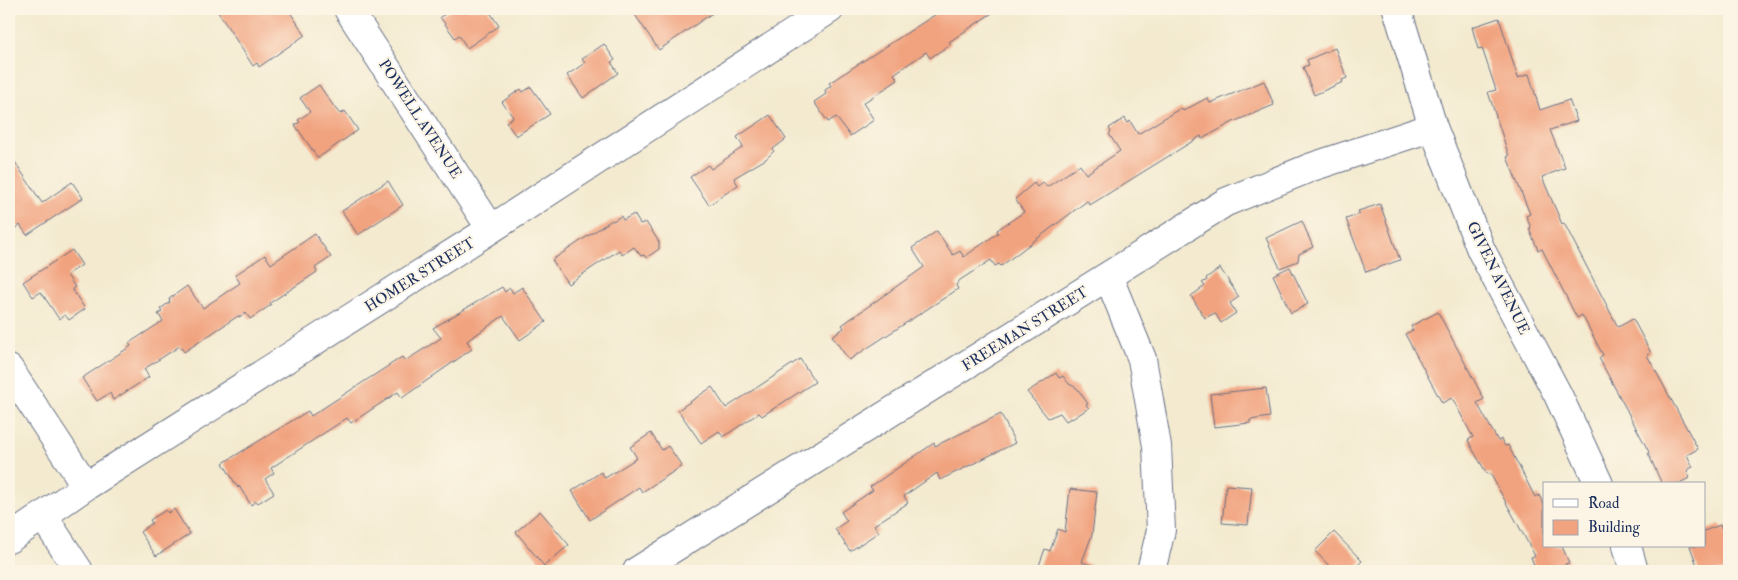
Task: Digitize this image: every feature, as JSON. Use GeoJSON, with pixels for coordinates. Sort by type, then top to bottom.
{"type":"FeatureCollection","features":[{"type":"Feature","properties":{"kind":"street","name":"POWELL AVENUE"},"geometry":{"type":"LineString","coordinates":[[348,9],[491,229]]}},
{"type":"Feature","properties":{"kind":"street","name":"HOMER STREET"},"geometry":{"type":"LineString","coordinates":[[9,539],[86,486],[491,229],[830,9]]}},
{"type":"Feature","properties":{"kind":"street","name":"GIVEN AVENUE"},"geometry":{"type":"LineString","coordinates":[[1397,9],[1433,127],[1481,250],[1558,395],[1598,482]]}},
{"type":"Feature","properties":{"kind":"street","name":"FREEMAN STREET"},"geometry":{"type":"LineString","coordinates":[[637,571],[1108,278],[1226,202],[1312,167],[1433,127]]}},
{"type":"Feature","properties":{"kind":"street"},"geometry":{"type":"LineString","coordinates":[[1108,278],[1142,359],[1157,446],[1161,530],[1151,571]]}},
{"type":"Feature","properties":{"kind":"street"},"geometry":{"type":"LineString","coordinates":[[9,368],[86,486]]}},
{"type":"Feature","properties":{"kind":"street"},"geometry":{"type":"LineString","coordinates":[[43,516],[79,571]]}},
{"type":"Feature","properties":{"kind":"street"},"geometry":{"type":"LineString","coordinates":[[1628,548],[1634,571]]}},
{"type":"Feature","properties":{"kind":"building"},"geometry":{"type":"Polygon","coordinates":[[[216,9],[288,9],[305,35],[259,67],[257,63],[253,66],[216,9]]]}},
{"type":"Feature","properties":{"kind":"building"},"geometry":{"type":"Polygon","coordinates":[[[453,9],[488,9],[499,26],[467,48],[459,35],[455,38],[440,17],[453,9]]]}},
{"type":"Feature","properties":{"kind":"building"},"geometry":{"type":"Polygon","coordinates":[[[631,9],[718,9],[659,50],[631,9]]]}},
{"type":"Feature","properties":{"kind":"building"},"geometry":{"type":"Polygon","coordinates":[[[944,9],[998,9],[949,42],[951,44],[930,58],[926,52],[894,74],[898,80],[863,103],[874,120],[850,136],[836,117],[828,122],[814,102],[826,94],[825,90],[831,86],[829,83],[944,9]]]}},
{"type":"Feature","properties":{"kind":"building"},"geometry":{"type":"Polygon","coordinates":[[[1499,18],[1518,78],[1529,74],[1540,110],[1569,100],[1577,121],[1550,130],[1565,168],[1542,177],[1562,224],[1564,223],[1618,327],[1633,319],[1651,353],[1647,355],[1698,449],[1687,455],[1693,467],[1687,470],[1690,478],[1681,482],[1661,482],[1649,452],[1599,358],[1603,355],[1582,315],[1577,318],[1542,249],[1538,250],[1526,216],[1530,214],[1507,157],[1509,156],[1488,92],[1496,90],[1482,48],[1478,49],[1472,27],[1499,18]]]}},
{"type":"Feature","properties":{"kind":"building"},"geometry":{"type":"Polygon","coordinates":[[[604,44],[615,60],[611,62],[618,73],[583,98],[567,75],[585,63],[582,59],[604,44]]]}},
{"type":"Feature","properties":{"kind":"building"},"geometry":{"type":"Polygon","coordinates":[[[1335,48],[1347,78],[1342,80],[1343,82],[1314,95],[1303,67],[1309,65],[1307,60],[1335,48]]]}},
{"type":"Feature","properties":{"kind":"building"},"geometry":{"type":"Polygon","coordinates":[[[1264,81],[1274,105],[1233,122],[1202,139],[1201,136],[1090,205],[1087,201],[1001,266],[999,264],[995,266],[991,260],[960,280],[956,285],[958,289],[849,360],[832,336],[844,328],[842,325],[924,267],[912,248],[937,231],[953,255],[960,251],[964,257],[998,233],[997,230],[1024,212],[1015,199],[1034,183],[1037,187],[1043,182],[1047,187],[1080,165],[1086,174],[1120,151],[1109,134],[1111,132],[1109,128],[1125,118],[1128,123],[1130,121],[1138,134],[1181,108],[1183,111],[1207,98],[1210,103],[1264,81]]]}},
{"type":"Feature","properties":{"kind":"building"},"geometry":{"type":"Polygon","coordinates":[[[319,85],[340,114],[345,111],[358,130],[318,158],[295,125],[300,122],[298,120],[310,112],[300,98],[319,85]]]}},
{"type":"Feature","properties":{"kind":"building"},"geometry":{"type":"Polygon","coordinates":[[[531,87],[550,114],[516,136],[506,122],[513,117],[502,102],[521,89],[523,92],[531,87]]]}},
{"type":"Feature","properties":{"kind":"building"},"geometry":{"type":"Polygon","coordinates":[[[770,115],[786,139],[773,149],[774,151],[766,159],[734,178],[738,185],[709,205],[690,177],[708,165],[711,169],[743,147],[737,137],[770,115]]]}},
{"type":"Feature","properties":{"kind":"building"},"geometry":{"type":"Polygon","coordinates":[[[9,153],[42,203],[72,182],[83,198],[27,235],[20,225],[9,233],[9,153]]]}},
{"type":"Feature","properties":{"kind":"building"},"geometry":{"type":"Polygon","coordinates":[[[388,181],[403,205],[358,235],[342,211],[388,181]]]}},
{"type":"Feature","properties":{"kind":"building"},"geometry":{"type":"Polygon","coordinates":[[[1380,204],[1400,260],[1366,272],[1346,219],[1360,214],[1358,211],[1380,204]]]}},
{"type":"Feature","properties":{"kind":"building"},"geometry":{"type":"Polygon","coordinates":[[[634,214],[640,224],[646,222],[659,242],[659,249],[646,258],[644,255],[641,256],[634,247],[622,255],[619,250],[568,284],[552,260],[612,220],[621,216],[623,220],[634,214]]]}},
{"type":"Feature","properties":{"kind":"building"},"geometry":{"type":"Polygon","coordinates":[[[1302,221],[1313,247],[1299,254],[1298,261],[1280,268],[1266,238],[1302,221]]]}},
{"type":"Feature","properties":{"kind":"building"},"geometry":{"type":"Polygon","coordinates":[[[315,234],[331,257],[315,268],[317,272],[270,303],[271,305],[250,319],[246,313],[238,316],[184,352],[180,346],[144,369],[149,377],[113,400],[110,393],[97,401],[82,378],[131,346],[129,343],[163,321],[158,314],[162,312],[160,309],[170,302],[169,299],[187,286],[203,308],[240,283],[235,275],[265,255],[271,264],[315,234]]]}},
{"type":"Feature","properties":{"kind":"building"},"geometry":{"type":"Polygon","coordinates":[[[72,250],[82,265],[67,275],[75,287],[72,289],[85,309],[69,320],[65,315],[59,319],[41,292],[33,297],[23,282],[72,250]]]}},
{"type":"Feature","properties":{"kind":"building"},"geometry":{"type":"Polygon","coordinates":[[[1290,267],[1308,304],[1291,313],[1273,275],[1290,267]]]}},
{"type":"Feature","properties":{"kind":"building"},"geometry":{"type":"Polygon","coordinates":[[[1220,268],[1239,297],[1230,303],[1236,313],[1221,323],[1215,313],[1205,318],[1191,296],[1205,286],[1202,283],[1207,280],[1206,278],[1220,268]]]}},
{"type":"Feature","properties":{"kind":"building"},"geometry":{"type":"Polygon","coordinates":[[[502,287],[505,292],[510,288],[513,293],[522,287],[546,322],[520,340],[503,316],[467,341],[472,349],[402,398],[398,392],[351,423],[347,418],[271,468],[274,473],[265,479],[274,493],[251,505],[223,463],[308,411],[311,416],[402,357],[405,361],[441,338],[433,328],[502,287]]]}},
{"type":"Feature","properties":{"kind":"building"},"geometry":{"type":"Polygon","coordinates":[[[1438,312],[1484,399],[1477,403],[1498,441],[1501,439],[1505,446],[1508,445],[1535,497],[1539,495],[1543,503],[1543,548],[1563,548],[1569,563],[1565,564],[1568,571],[1536,571],[1531,557],[1535,556],[1490,473],[1487,474],[1473,450],[1468,440],[1473,437],[1452,398],[1442,403],[1405,334],[1413,330],[1411,326],[1438,312]]]}},
{"type":"Feature","properties":{"kind":"building"},"geometry":{"type":"Polygon","coordinates":[[[800,359],[815,382],[762,416],[759,413],[723,437],[719,431],[701,443],[678,410],[712,387],[726,408],[800,359]]]}},
{"type":"Feature","properties":{"kind":"building"},"geometry":{"type":"Polygon","coordinates":[[[1056,373],[1059,378],[1063,376],[1069,384],[1077,388],[1089,408],[1066,421],[1060,413],[1048,418],[1027,392],[1056,373]]]}},
{"type":"Feature","properties":{"kind":"building"},"geometry":{"type":"Polygon","coordinates":[[[1266,388],[1270,417],[1250,420],[1250,423],[1214,427],[1210,394],[1266,388]]]}},
{"type":"Feature","properties":{"kind":"building"},"geometry":{"type":"Polygon","coordinates":[[[1001,414],[1015,443],[940,480],[937,473],[904,496],[908,503],[874,525],[879,532],[850,551],[835,529],[847,521],[841,512],[873,490],[870,487],[934,443],[935,446],[1001,414]]]}},
{"type":"Feature","properties":{"kind":"building"},"geometry":{"type":"Polygon","coordinates":[[[651,433],[662,450],[668,446],[682,466],[642,492],[639,487],[590,520],[572,491],[601,472],[605,478],[637,458],[630,447],[651,433]]]}},
{"type":"Feature","properties":{"kind":"building"},"geometry":{"type":"Polygon","coordinates":[[[1226,485],[1252,487],[1248,525],[1222,523],[1226,485]]]}},
{"type":"Feature","properties":{"kind":"building"},"geometry":{"type":"Polygon","coordinates":[[[1070,489],[1097,492],[1092,535],[1082,562],[1099,568],[1099,571],[1037,571],[1045,549],[1050,551],[1058,529],[1065,532],[1070,489]]]}},
{"type":"Feature","properties":{"kind":"building"},"geometry":{"type":"Polygon","coordinates":[[[174,509],[190,534],[156,556],[140,532],[152,523],[150,520],[166,510],[168,513],[174,509]]]}},
{"type":"Feature","properties":{"kind":"building"},"geometry":{"type":"Polygon","coordinates":[[[540,511],[569,545],[544,566],[516,532],[540,511]]]}},
{"type":"Feature","properties":{"kind":"building"},"geometry":{"type":"Polygon","coordinates":[[[1720,525],[1722,529],[1729,526],[1729,571],[1699,571],[1691,548],[1706,548],[1706,530],[1720,525]]]}},
{"type":"Feature","properties":{"kind":"building"},"geometry":{"type":"Polygon","coordinates":[[[1334,532],[1362,561],[1352,571],[1334,571],[1315,551],[1334,532]]]}}]}
